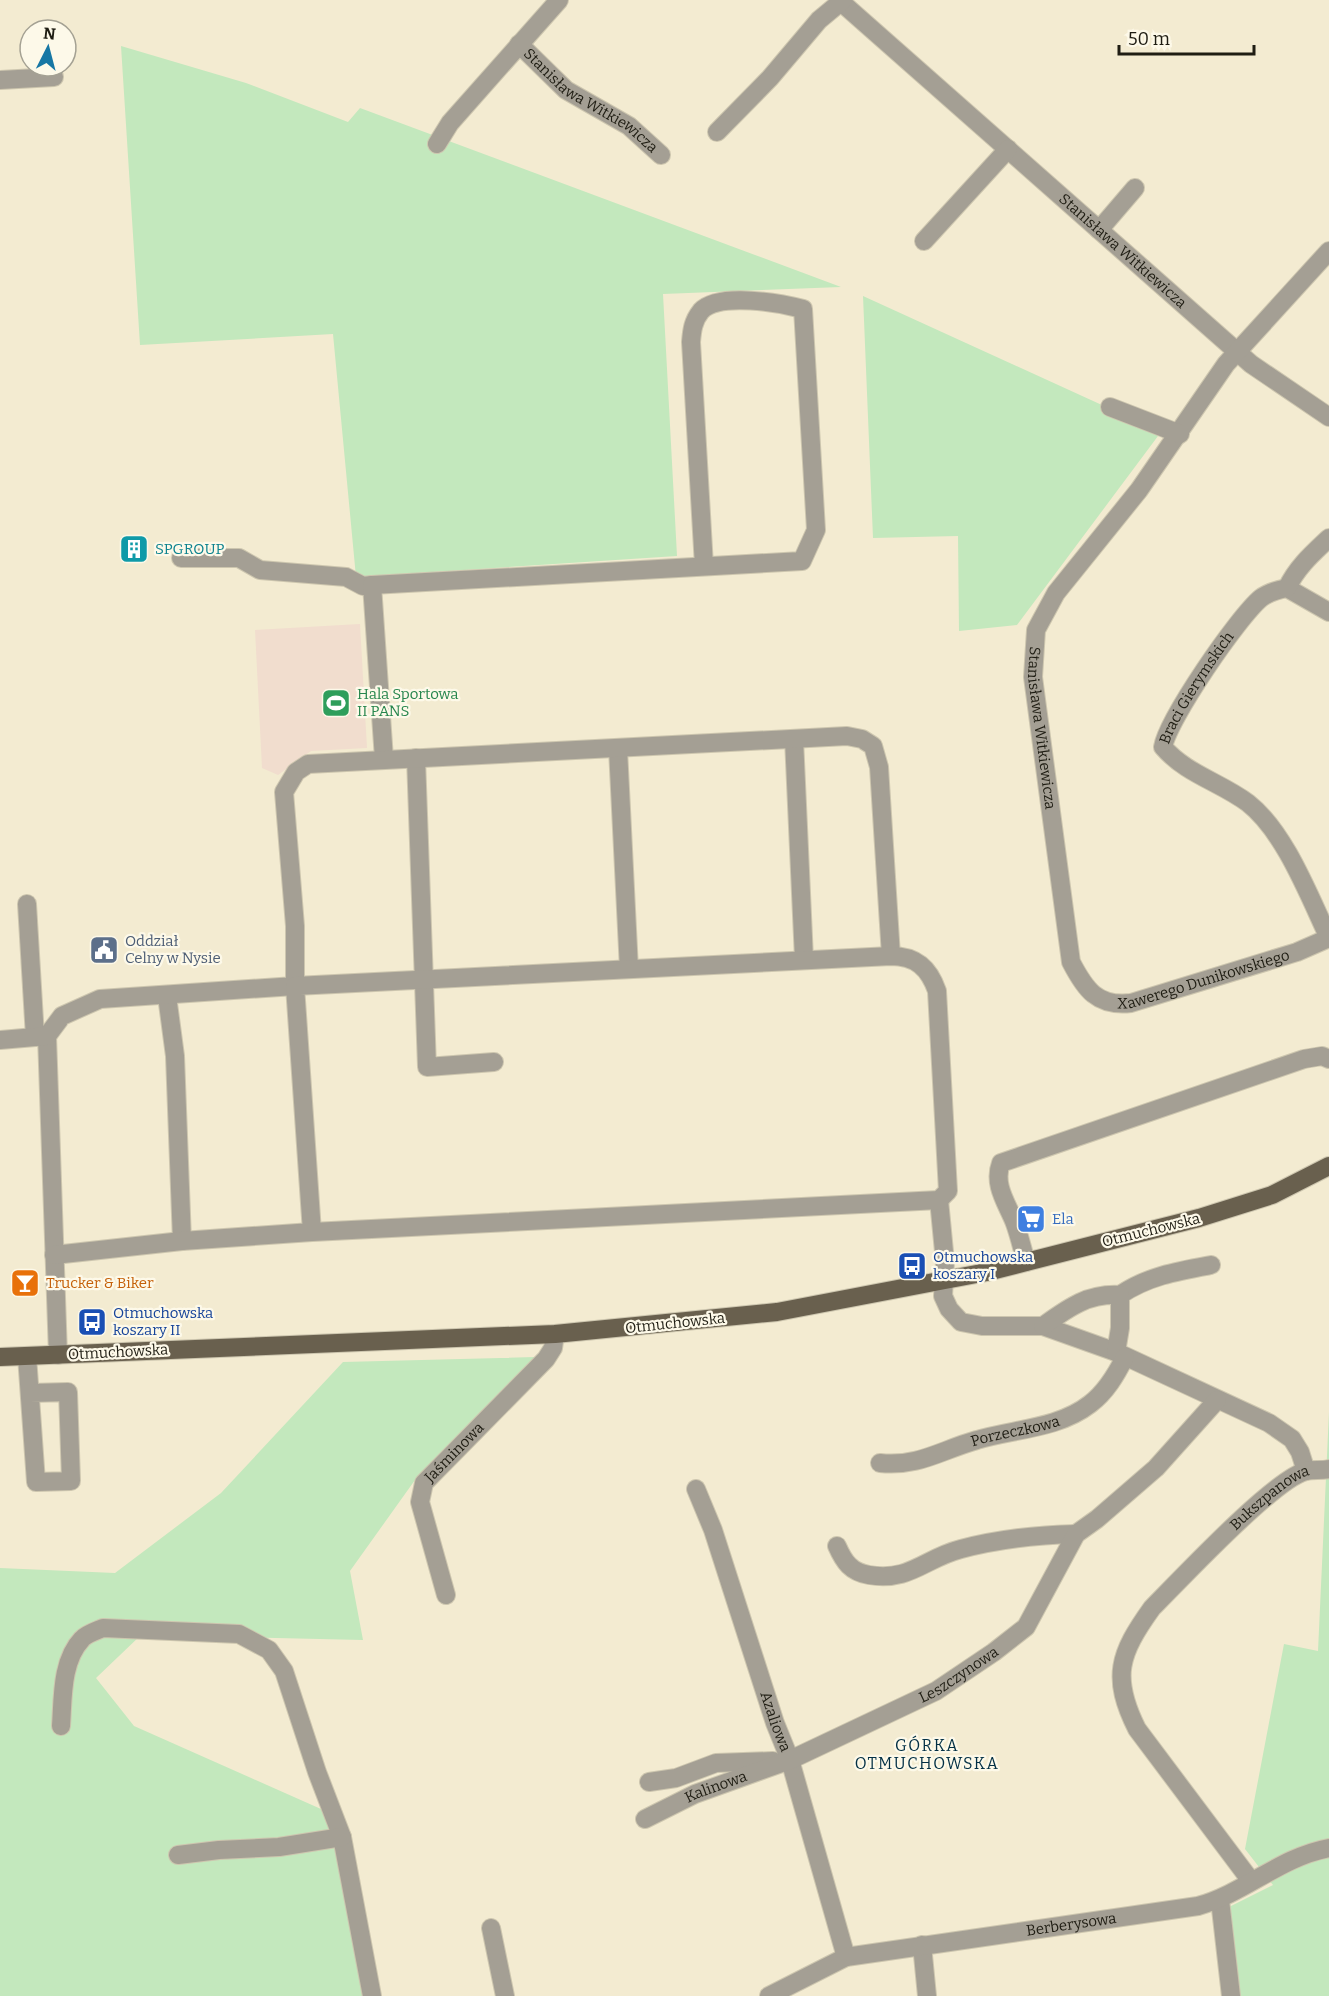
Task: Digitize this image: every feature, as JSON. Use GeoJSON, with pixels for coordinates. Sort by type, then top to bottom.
{"type":"FeatureCollection","features":[{"type":"Feature","properties":{"kind":"main road","name":"Otmuchowska"},"geometry":{"type":"LineString","coordinates":[[0,1357],[555,1334],[777,1312],[944,1281],[1026,1262],[1254,1202],[1328,1168]]}},
{"type":"Feature","properties":{"kind":"street","name":"Stanisława Witkiewicza"},"geometry":{"type":"LineString","coordinates":[[437,144],[450,123],[559,0]]}},
{"type":"Feature","properties":{"kind":"street","name":"Stanisława Witkiewicza"},"geometry":{"type":"LineString","coordinates":[[717,132],[770,78],[819,20],[842,1],[1237,352]]}},
{"type":"Feature","properties":{"kind":"street","name":"Stanisława Witkiewicza"},"geometry":{"type":"LineString","coordinates":[[519,44],[566,90],[629,126],[661,155]]}},
{"type":"Feature","properties":{"kind":"street"},"geometry":{"type":"LineString","coordinates":[[0,80],[27,78]]}},
{"type":"Feature","properties":{"kind":"street"},"geometry":{"type":"LineString","coordinates":[[924,241],[1008,149]]}},
{"type":"Feature","properties":{"kind":"street"},"geometry":{"type":"LineString","coordinates":[[1100,230],[1135,188]]}},
{"type":"Feature","properties":{"kind":"street","name":"Stanisława Witkiewicza"},"geometry":{"type":"LineString","coordinates":[[1083,985],[1071,962],[1033,677],[1034,638],[1043,614],[1056,593],[1139,490],[1237,352],[1329,251]]}},
{"type":"Feature","properties":{"kind":"street"},"geometry":{"type":"LineString","coordinates":[[181,558],[239,558],[260,570],[345,577],[363,586],[802,561],[816,530],[803,309],[773,301],[719,303],[703,309],[693,322],[691,342],[704,566]]}},
{"type":"Feature","properties":{"kind":"street"},"geometry":{"type":"LineString","coordinates":[[1237,352],[1277,383],[1329,417]]}},
{"type":"Feature","properties":{"kind":"street"},"geometry":{"type":"LineString","coordinates":[[1110,407],[1180,434]]}},
{"type":"Feature","properties":{"kind":"street"},"geometry":{"type":"LineString","coordinates":[[1329,538],[1293,574],[1287,588],[1329,612]]}},
{"type":"Feature","properties":{"kind":"street"},"geometry":{"type":"LineString","coordinates":[[372,585],[384,759]]}},
{"type":"Feature","properties":{"kind":"street","name":"Braci Gierymskich"},"geometry":{"type":"LineString","coordinates":[[1287,588],[1263,596],[1246,614],[1173,719],[1165,735],[1163,747],[1173,759],[1190,771],[1240,798],[1255,811],[1288,853],[1329,938]]}},
{"type":"Feature","properties":{"kind":"street"},"geometry":{"type":"LineString","coordinates":[[312,1232],[295,986],[295,926],[284,792],[296,772],[306,765],[384,759],[847,736],[862,739],[873,746],[879,767],[891,956]]}},
{"type":"Feature","properties":{"kind":"street"},"geometry":{"type":"LineString","coordinates":[[794,739],[804,959]]}},
{"type":"Feature","properties":{"kind":"street"},"geometry":{"type":"LineString","coordinates":[[618,749],[629,969]]}},
{"type":"Feature","properties":{"kind":"street"},"geometry":{"type":"LineString","coordinates":[[416,758],[427,1067],[494,1062]]}},
{"type":"Feature","properties":{"kind":"street"},"geometry":{"type":"LineString","coordinates":[[27,904],[41,1037],[58,1355]]}},
{"type":"Feature","properties":{"kind":"street","name":"Xawerego Dunikowskiego"},"geometry":{"type":"LineString","coordinates":[[1083,985],[1101,1000],[1116,1005],[1131,1003],[1297,952],[1329,938]]}},
{"type":"Feature","properties":{"kind":"street"},"geometry":{"type":"LineString","coordinates":[[0,1040],[41,1037],[62,1016],[100,999],[295,986],[804,959],[903,956],[920,963],[931,974],[937,991],[948,1191],[939,1200],[312,1232],[182,1241],[54,1255]]}},
{"type":"Feature","properties":{"kind":"street"},"geometry":{"type":"LineString","coordinates":[[166,996],[175,1056],[182,1241]]}},
{"type":"Feature","properties":{"kind":"street"},"geometry":{"type":"LineString","coordinates":[[1026,1262],[1013,1221],[1003,1200],[997,1174],[1000,1163],[1304,1059],[1322,1056],[1329,1059]]}},
{"type":"Feature","properties":{"kind":"street","name":"Bukszpanowa"},"geometry":{"type":"LineString","coordinates":[[939,1200],[944,1296],[949,1309],[961,1322],[982,1326],[1043,1326],[1121,1354],[1269,1423],[1292,1439],[1300,1452],[1306,1471],[1286,1482],[1261,1502],[1152,1608],[1128,1647],[1120,1676],[1124,1703],[1137,1729],[1251,1881]]}},
{"type":"Feature","properties":{"kind":"street"},"geometry":{"type":"LineString","coordinates":[[1043,1326],[1072,1305],[1092,1296],[1120,1295],[1135,1284],[1163,1274],[1211,1265]]}},
{"type":"Feature","properties":{"kind":"street"},"geometry":{"type":"LineString","coordinates":[[1120,1295],[1121,1354]]}},
{"type":"Feature","properties":{"kind":"street","name":"Jaśminowa"},"geometry":{"type":"LineString","coordinates":[[446,1595],[420,1502],[424,1484],[546,1359],[553,1348],[555,1334]]}},
{"type":"Feature","properties":{"kind":"street","name":"Porzeczkowa"},"geometry":{"type":"LineString","coordinates":[[880,1462],[901,1465],[925,1459],[976,1440],[1042,1426],[1066,1416],[1088,1406],[1104,1392],[1121,1354]]}},
{"type":"Feature","properties":{"kind":"street"},"geometry":{"type":"LineString","coordinates":[[27,1356],[36,1482],[71,1481],[68,1392],[30,1393]]}},
{"type":"Feature","properties":{"kind":"street","name":"Leszczynowa"},"geometry":{"type":"LineString","coordinates":[[786,1761],[936,1691],[1026,1627],[1076,1534],[1096,1520],[1156,1468],[1217,1400]]}},
{"type":"Feature","properties":{"kind":"street"},"geometry":{"type":"LineString","coordinates":[[1306,1471],[1329,1469]]}},
{"type":"Feature","properties":{"kind":"street","name":"Azaliowa"},"geometry":{"type":"LineString","coordinates":[[696,1489],[713,1530],[775,1723],[846,1956]]}},
{"type":"Feature","properties":{"kind":"street"},"geometry":{"type":"LineString","coordinates":[[837,1546],[844,1564],[861,1574],[887,1578],[907,1574],[957,1550],[990,1542],[1036,1535],[1076,1534]]}},
{"type":"Feature","properties":{"kind":"street"},"geometry":{"type":"LineString","coordinates":[[61,1726],[64,1686],[70,1658],[82,1638],[102,1628],[239,1634],[269,1650],[284,1671],[316,1772],[342,1837],[372,1996]]}},
{"type":"Feature","properties":{"kind":"street"},"geometry":{"type":"LineString","coordinates":[[649,1782],[676,1778],[716,1763],[786,1761]]}},
{"type":"Feature","properties":{"kind":"street","name":"Kalinowa"},"geometry":{"type":"LineString","coordinates":[[645,1819],[696,1794],[786,1761]]}},
{"type":"Feature","properties":{"kind":"street"},"geometry":{"type":"LineString","coordinates":[[178,1855],[279,1847],[342,1837]]}},
{"type":"Feature","properties":{"kind":"street","name":"Berberysowa"},"geometry":{"type":"LineString","coordinates":[[769,1996],[846,1956],[1198,1906],[1220,1900],[1290,1859],[1329,1848]]}},
{"type":"Feature","properties":{"kind":"street"},"geometry":{"type":"LineString","coordinates":[[1220,1900],[1231,1996]]}},
{"type":"Feature","properties":{"kind":"street"},"geometry":{"type":"LineString","coordinates":[[491,1928],[505,1996]]}},
{"type":"Feature","properties":{"kind":"street"},"geometry":{"type":"LineString","coordinates":[[922,1945],[927,1996]]}},
{"type":"Feature","properties":{"kind":"shaded area","name":"Hala Sportowa II PANS"},"geometry":{"type":"Polygon","coordinates":[[[360,624],[367,748],[311,751],[278,775],[262,768],[255,630],[360,624]]]}},
{"type":"Feature","properties":{"kind":"green space"},"geometry":{"type":"Polygon","coordinates":[[[121,46],[246,83],[348,122],[360,108],[841,287],[663,294],[677,556],[356,577],[333,334],[140,345],[121,46]]]}},
{"type":"Feature","properties":{"kind":"green space"},"geometry":{"type":"Polygon","coordinates":[[[863,296],[1161,432],[1017,625],[959,631],[958,536],[873,538],[863,296]]]}},
{"type":"Feature","properties":{"kind":"green space"},"geometry":{"type":"Polygon","coordinates":[[[535,1357],[415,1480],[350,1571],[363,1640],[141,1635],[96,1678],[134,1726],[330,1813],[363,1996],[0,1996],[0,1568],[115,1573],[221,1493],[343,1362],[535,1357]]]}},
{"type":"Feature","properties":{"kind":"green space"},"geometry":{"type":"Polygon","coordinates":[[[1329,1412],[1329,1996],[1238,1996],[1229,1907],[1273,1885],[1245,1849],[1284,1644],[1318,1651],[1329,1412]]]}},
{"type":"Feature","properties":{"kind":"place","name":"SPGROUP"},"geometry":{"type":"Point","coordinates":[134,549]}},
{"type":"Feature","properties":{"kind":"place","name":"Hala Sportowa II PANS"},"geometry":{"type":"Point","coordinates":[336,703]}},
{"type":"Feature","properties":{"kind":"place","name":"Oddział Celny w Nysie"},"geometry":{"type":"Point","coordinates":[104,950]}},
{"type":"Feature","properties":{"kind":"place","name":"Ela"},"geometry":{"type":"Point","coordinates":[1031,1219]}},
{"type":"Feature","properties":{"kind":"place","name":"Otmuchowska koszary I"},"geometry":{"type":"Point","coordinates":[912,1266]}},
{"type":"Feature","properties":{"kind":"place","name":"Trucker & Biker"},"geometry":{"type":"Point","coordinates":[25,1283]}},
{"type":"Feature","properties":{"kind":"place","name":"Otmuchowska koszary II"},"geometry":{"type":"Point","coordinates":[92,1322]}},
{"type":"Feature","properties":{"kind":"district","name":"GÓRKA OTMUCHOWSKA"},"geometry":{"type":"Point","coordinates":[927,1754]}}]}
